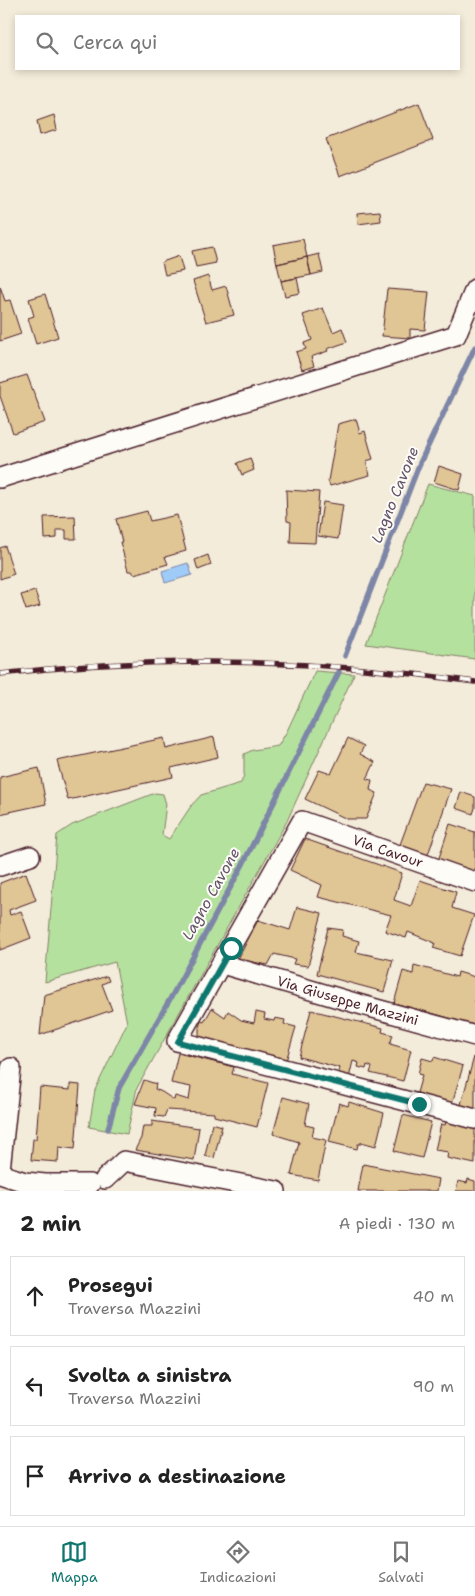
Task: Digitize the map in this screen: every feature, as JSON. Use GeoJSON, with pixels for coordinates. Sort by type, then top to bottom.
{"type":"FeatureCollection","features":[{"type":"Feature","properties":{"kind":"street"},"geometry":{"type":"LineString","coordinates":[[0,478],[456,335],[475,289]]}},
{"type":"Feature","properties":{"kind":"street","name":"Via Cavour"},"geometry":{"type":"LineString","coordinates":[[222,964],[302,821],[475,882]]}},
{"type":"Feature","properties":{"kind":"street"},"geometry":{"type":"LineString","coordinates":[[0,866],[30,856]]}},
{"type":"Feature","properties":{"kind":"street"},"geometry":{"type":"LineString","coordinates":[[222,964],[178,1042],[475,1119]]}},
{"type":"Feature","properties":{"kind":"street","name":"Via Giuseppe Mazzini"},"geometry":{"type":"LineString","coordinates":[[222,964],[475,1036]]}},
{"type":"Feature","properties":{"kind":"street"},"geometry":{"type":"LineString","coordinates":[[11,1068],[0,1172],[45,1188],[98,1188],[124,1161],[276,1191]]}},
{"type":"Feature","properties":{"kind":"green space"},"geometry":{"type":"Polygon","coordinates":[[[428,484],[475,496],[475,659],[366,644],[428,484]]]}},
{"type":"Feature","properties":{"kind":"green space"},"geometry":{"type":"Polygon","coordinates":[[[315,671],[354,674],[287,821],[137,1088],[127,1134],[89,1127],[95,1090],[127,1023],[115,962],[45,982],[57,835],[72,825],[155,793],[163,794],[166,804],[162,835],[169,839],[191,806],[201,795],[241,783],[244,775],[244,754],[253,750],[278,746],[315,671]]]}},
{"type":"Feature","properties":{"kind":"water"},"geometry":{"type":"Polygon","coordinates":[[[188,563],[192,575],[165,583],[162,571],[188,563]]]}},
{"type":"Feature","properties":{"kind":"building"},"geometry":{"type":"Polygon","coordinates":[[[419,103],[433,140],[340,176],[326,139],[419,103]]]}},
{"type":"Feature","properties":{"kind":"building"},"geometry":{"type":"Polygon","coordinates":[[[54,115],[57,130],[40,135],[37,121],[54,115]]]}},
{"type":"Feature","properties":{"kind":"building"},"geometry":{"type":"Polygon","coordinates":[[[380,211],[381,221],[358,224],[357,213],[380,211]]]}},
{"type":"Feature","properties":{"kind":"building"},"geometry":{"type":"Polygon","coordinates":[[[303,239],[307,257],[277,264],[273,245],[303,239]]]}},
{"type":"Feature","properties":{"kind":"building"},"geometry":{"type":"Polygon","coordinates":[[[212,247],[216,263],[196,267],[192,251],[212,247]]]}},
{"type":"Feature","properties":{"kind":"building"},"geometry":{"type":"Polygon","coordinates":[[[319,254],[323,272],[311,275],[307,257],[319,254]]]}},
{"type":"Feature","properties":{"kind":"building"},"geometry":{"type":"Polygon","coordinates":[[[179,256],[183,271],[165,275],[162,262],[179,256]]]}},
{"type":"Feature","properties":{"kind":"building"},"geometry":{"type":"Polygon","coordinates":[[[307,257],[311,275],[281,281],[277,264],[307,257]]]}},
{"type":"Feature","properties":{"kind":"building"},"geometry":{"type":"Polygon","coordinates":[[[208,276],[212,290],[226,286],[234,315],[206,322],[193,281],[208,276]]]}},
{"type":"Feature","properties":{"kind":"building"},"geometry":{"type":"Polygon","coordinates":[[[297,278],[300,293],[285,296],[281,281],[297,278]]]}},
{"type":"Feature","properties":{"kind":"building"},"geometry":{"type":"Polygon","coordinates":[[[0,286],[5,301],[10,300],[21,334],[0,341],[0,286]]]}},
{"type":"Feature","properties":{"kind":"building"},"geometry":{"type":"Polygon","coordinates":[[[387,289],[429,292],[425,330],[410,329],[410,338],[382,336],[387,289]]]}},
{"type":"Feature","properties":{"kind":"building"},"geometry":{"type":"Polygon","coordinates":[[[45,294],[58,337],[36,344],[28,318],[34,316],[29,299],[45,294]]]}},
{"type":"Feature","properties":{"kind":"building"},"geometry":{"type":"Polygon","coordinates":[[[323,308],[333,332],[342,328],[347,342],[311,357],[314,366],[302,370],[296,352],[306,349],[304,343],[312,340],[303,315],[323,308]]]}},
{"type":"Feature","properties":{"kind":"building"},"geometry":{"type":"Polygon","coordinates":[[[27,375],[45,422],[13,433],[0,396],[0,383],[27,375]]]}},
{"type":"Feature","properties":{"kind":"building"},"geometry":{"type":"Polygon","coordinates":[[[356,419],[360,433],[365,431],[373,459],[366,461],[370,475],[330,486],[328,481],[338,424],[356,419]]]}},
{"type":"Feature","properties":{"kind":"building"},"geometry":{"type":"Polygon","coordinates":[[[250,458],[254,470],[242,475],[237,463],[250,458]]]}},
{"type":"Feature","properties":{"kind":"building"},"geometry":{"type":"Polygon","coordinates":[[[439,466],[463,474],[459,490],[434,482],[439,466]]]}},
{"type":"Feature","properties":{"kind":"building"},"geometry":{"type":"Polygon","coordinates":[[[286,490],[319,492],[315,543],[290,542],[291,522],[287,521],[286,490]]]}},
{"type":"Feature","properties":{"kind":"building"},"geometry":{"type":"Polygon","coordinates":[[[323,502],[343,505],[338,539],[318,536],[323,502]]]}},
{"type":"Feature","properties":{"kind":"building"},"geometry":{"type":"Polygon","coordinates":[[[147,511],[150,521],[177,515],[186,551],[165,557],[168,564],[134,574],[132,571],[128,571],[116,519],[147,511]]]}},
{"type":"Feature","properties":{"kind":"building"},"geometry":{"type":"Polygon","coordinates":[[[75,516],[76,539],[66,539],[66,530],[57,530],[57,538],[45,539],[44,517],[75,516]]]}},
{"type":"Feature","properties":{"kind":"building"},"geometry":{"type":"Polygon","coordinates":[[[5,546],[14,574],[0,579],[0,548],[5,546]]]}},
{"type":"Feature","properties":{"kind":"building"},"geometry":{"type":"Polygon","coordinates":[[[208,555],[211,565],[198,570],[195,560],[208,555]]]}},
{"type":"Feature","properties":{"kind":"building"},"geometry":{"type":"Polygon","coordinates":[[[35,591],[40,606],[26,610],[21,595],[35,591]]]}},
{"type":"Feature","properties":{"kind":"building"},"geometry":{"type":"Polygon","coordinates":[[[214,737],[218,757],[171,768],[173,777],[68,800],[57,761],[164,738],[166,749],[214,737]]]}},
{"type":"Feature","properties":{"kind":"building"},"geometry":{"type":"Polygon","coordinates":[[[348,738],[364,746],[360,754],[375,762],[367,779],[372,780],[370,790],[377,793],[366,819],[347,819],[305,799],[319,770],[331,774],[348,738]]]}},
{"type":"Feature","properties":{"kind":"building"},"geometry":{"type":"Polygon","coordinates":[[[39,768],[46,804],[0,814],[0,777],[39,768]]]}},
{"type":"Feature","properties":{"kind":"building"},"geometry":{"type":"Polygon","coordinates":[[[423,782],[451,789],[426,860],[398,850],[423,782]]]}},
{"type":"Feature","properties":{"kind":"building"},"geometry":{"type":"Polygon","coordinates":[[[461,792],[475,797],[473,814],[456,808],[461,792]]]}},
{"type":"Feature","properties":{"kind":"building"},"geometry":{"type":"Polygon","coordinates":[[[450,824],[475,832],[475,873],[438,861],[450,824]]]}},
{"type":"Feature","properties":{"kind":"building"},"geometry":{"type":"Polygon","coordinates":[[[305,839],[402,873],[394,900],[411,906],[420,880],[456,892],[452,908],[474,915],[460,956],[433,948],[435,943],[408,932],[406,938],[385,931],[391,915],[318,897],[322,885],[290,870],[305,839]]]}},
{"type":"Feature","properties":{"kind":"building"},"geometry":{"type":"Polygon","coordinates":[[[26,873],[36,900],[9,910],[10,915],[21,911],[31,938],[0,950],[0,883],[26,873]]]}},
{"type":"Feature","properties":{"kind":"building"},"geometry":{"type":"Polygon","coordinates":[[[297,907],[322,913],[308,966],[293,964],[295,959],[274,954],[268,965],[238,959],[258,920],[290,930],[297,907]]]}},
{"type":"Feature","properties":{"kind":"building"},"geometry":{"type":"Polygon","coordinates":[[[328,928],[343,930],[342,936],[359,941],[356,952],[393,960],[384,992],[317,974],[328,928]]]}},
{"type":"Feature","properties":{"kind":"building"},"geometry":{"type":"Polygon","coordinates":[[[414,965],[457,977],[458,972],[475,977],[475,1025],[394,1003],[403,971],[413,974],[414,965]]]}},
{"type":"Feature","properties":{"kind":"building"},"geometry":{"type":"Polygon","coordinates":[[[107,976],[109,981],[102,984],[112,1010],[40,1035],[44,995],[107,976]]]}},
{"type":"Feature","properties":{"kind":"building"},"geometry":{"type":"Polygon","coordinates":[[[212,1008],[225,1017],[228,1011],[241,1020],[254,1023],[256,1012],[265,1014],[264,1019],[274,1021],[275,1018],[285,1020],[284,1024],[296,1027],[286,1061],[199,1043],[201,1021],[204,1022],[212,1008]]]}},
{"type":"Feature","properties":{"kind":"building"},"geometry":{"type":"Polygon","coordinates":[[[311,1010],[383,1028],[382,1032],[393,1035],[390,1044],[411,1050],[403,1081],[370,1073],[372,1067],[367,1065],[366,1069],[358,1067],[359,1063],[353,1061],[349,1078],[338,1075],[340,1068],[299,1057],[311,1010]]]}},
{"type":"Feature","properties":{"kind":"building"},"geometry":{"type":"Polygon","coordinates":[[[178,1053],[234,1067],[232,1074],[268,1083],[257,1127],[214,1116],[214,1113],[167,1110],[164,1117],[155,1116],[156,1108],[135,1104],[144,1080],[156,1084],[155,1089],[174,1100],[175,1096],[189,1100],[191,1087],[171,1083],[178,1053]]]}},
{"type":"Feature","properties":{"kind":"building"},"geometry":{"type":"Polygon","coordinates":[[[475,1053],[475,1113],[460,1108],[475,1053]]]}},
{"type":"Feature","properties":{"kind":"building"},"geometry":{"type":"Polygon","coordinates":[[[434,1057],[463,1066],[451,1107],[423,1099],[424,1095],[417,1093],[422,1075],[418,1074],[422,1058],[433,1061],[434,1057]]]}},
{"type":"Feature","properties":{"kind":"building"},"geometry":{"type":"Polygon","coordinates":[[[70,1084],[80,1085],[75,1149],[59,1147],[58,1162],[31,1160],[33,1139],[36,1139],[40,1087],[70,1090],[70,1084]]]}},
{"type":"Feature","properties":{"kind":"building"},"geometry":{"type":"Polygon","coordinates":[[[283,1097],[309,1104],[305,1125],[314,1127],[312,1137],[326,1140],[318,1180],[291,1175],[299,1142],[273,1134],[283,1097]]]}},
{"type":"Feature","properties":{"kind":"building"},"geometry":{"type":"Polygon","coordinates":[[[349,1102],[384,1113],[376,1146],[361,1142],[361,1144],[358,1144],[357,1149],[329,1142],[339,1103],[348,1106],[349,1102]]]}},
{"type":"Feature","properties":{"kind":"building"},"geometry":{"type":"Polygon","coordinates":[[[403,1115],[431,1122],[422,1158],[394,1151],[403,1115]]]}},
{"type":"Feature","properties":{"kind":"building"},"geometry":{"type":"Polygon","coordinates":[[[152,1121],[199,1128],[194,1160],[135,1150],[141,1138],[143,1126],[152,1126],[152,1121]]]}},
{"type":"Feature","properties":{"kind":"building"},"geometry":{"type":"Polygon","coordinates":[[[446,1122],[475,1129],[475,1164],[447,1158],[448,1152],[435,1150],[441,1124],[445,1125],[446,1122]]]}},
{"type":"Feature","properties":{"kind":"building"},"geometry":{"type":"Polygon","coordinates":[[[212,1123],[222,1126],[214,1158],[205,1156],[212,1123]]]}},
{"type":"Feature","properties":{"kind":"building"},"geometry":{"type":"Polygon","coordinates":[[[363,1164],[439,1179],[437,1191],[358,1191],[363,1164]]]}},
{"type":"Feature","properties":{"kind":"building"},"geometry":{"type":"Polygon","coordinates":[[[468,1179],[475,1181],[475,1191],[456,1191],[458,1181],[467,1183],[468,1179]]]}},
{"type":"Feature","properties":{"kind":"waterway","name":"Lagno Cavone"},"geometry":{"type":"LineString","coordinates":[[345,656],[419,465],[475,347]]}},
{"type":"Feature","properties":{"kind":"waterway","name":"Lagno Cavone"},"geometry":{"type":"LineString","coordinates":[[108,1129],[119,1088],[174,992],[242,866],[339,672]]}},
{"type":"Feature","properties":{"kind":"railway"},"geometry":{"type":"LineString","coordinates":[[0,674],[119,664],[238,662],[356,668],[475,682]]}},
{"type":"Feature","properties":{"kind":"route"},"geometry":{"type":"LineString","coordinates":[[231,948],[178,1042],[419,1104]]}}]}
